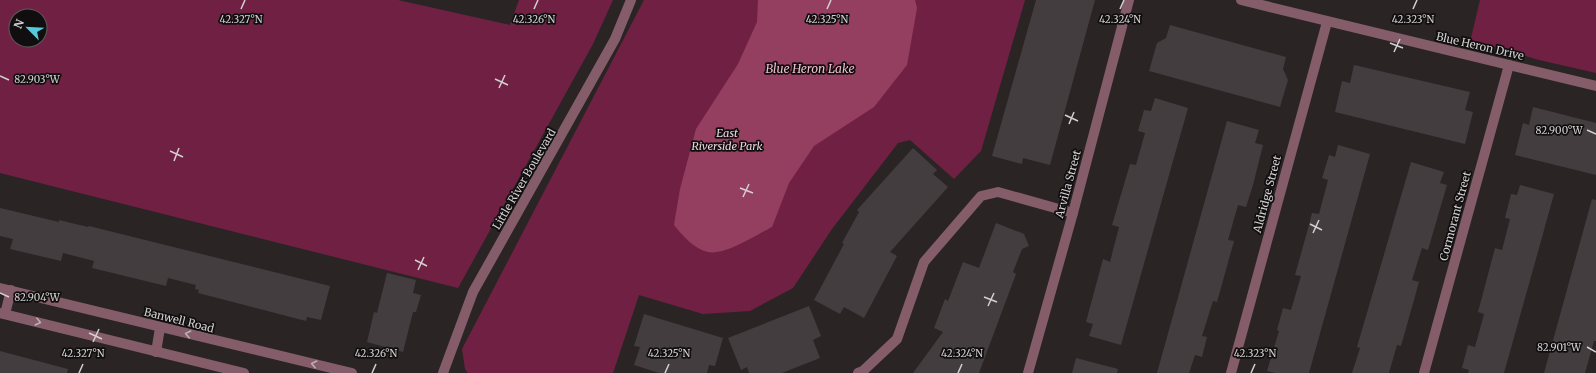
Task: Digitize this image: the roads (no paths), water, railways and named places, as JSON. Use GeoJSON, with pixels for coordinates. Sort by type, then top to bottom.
{"type":"FeatureCollection","features":[{"type":"Feature","properties":{"kind":"street","name":"Little River Boulevard"},"geometry":{"type":"LineString","coordinates":[[443,373],[473,292],[615,39],[631,0]]}},
{"type":"Feature","properties":{"kind":"street","name":"Arvilla Street"},"geometry":{"type":"LineString","coordinates":[[1028,373],[1073,213],[1129,0]]}},
{"type":"Feature","properties":{"kind":"street","name":"Blue Heron Drive"},"geometry":{"type":"LineString","coordinates":[[1241,0],[1596,86]]}},
{"type":"Feature","properties":{"kind":"street","name":"Aldridge Street"},"geometry":{"type":"LineString","coordinates":[[1230,373],[1327,22]]}},
{"type":"Feature","properties":{"kind":"street","name":"Cormorant Street"},"geometry":{"type":"LineString","coordinates":[[1424,373],[1509,65]]}},
{"type":"Feature","properties":{"kind":"street"},"geometry":{"type":"LineString","coordinates":[[858,373],[863,371],[897,339],[924,262],[982,196],[998,192],[1073,213]]}},
{"type":"Feature","properties":{"kind":"street","name":"Banwell Road"},"geometry":{"type":"LineString","coordinates":[[0,288],[160,328],[352,373]]}},
{"type":"Feature","properties":{"kind":"street"},"geometry":{"type":"LineString","coordinates":[[11,290],[3,313],[244,373]]}},
{"type":"Feature","properties":{"kind":"street"},"geometry":{"type":"LineString","coordinates":[[156,352],[160,328]]}},
{"type":"Feature","properties":{"kind":"water","name":"Blue Heron Lake"},"geometry":{"type":"Polygon","coordinates":[[[758,0],[915,0],[917,8],[907,65],[874,107],[814,146],[789,183],[772,227],[732,248],[723,251],[708,252],[693,245],[674,225],[680,189],[696,129],[738,64],[757,22],[758,0]]]}},
{"type":"Feature","properties":{"kind":"park label","name":"East Riverside Park"},"geometry":{"type":"Point","coordinates":[727,139]}}]}
